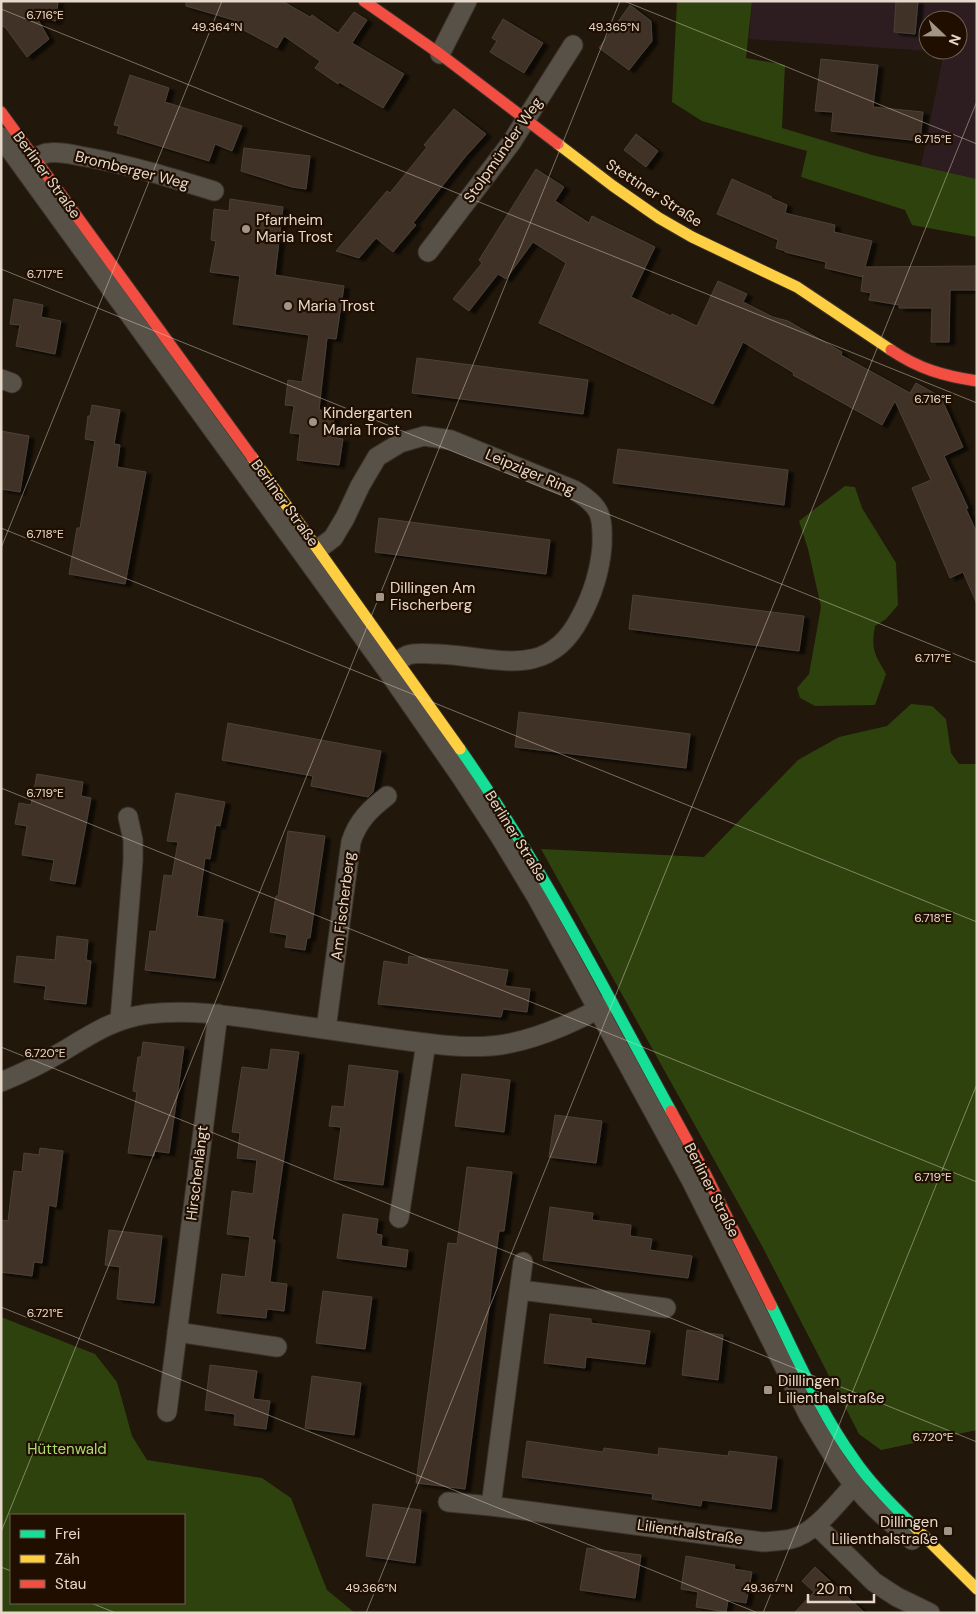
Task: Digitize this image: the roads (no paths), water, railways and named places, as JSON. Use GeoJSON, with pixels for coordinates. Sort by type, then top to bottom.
{"type":"FeatureCollection","features":[{"type":"Feature","properties":{"kind":"street","name":"Stettiner Straße"},"geometry":{"type":"LineString","coordinates":[[364,1],[440,54],[613,186],[667,223],[692,237],[798,287],[900,356],[924,368],[948,376],[977,381]]}},
{"type":"Feature","properties":{"kind":"street"},"geometry":{"type":"LineString","coordinates":[[440,54],[467,1]]}},
{"type":"Feature","properties":{"kind":"street","name":"Stolpmünder Weg"},"geometry":{"type":"LineString","coordinates":[[428,252],[510,143],[573,44]]}},
{"type":"Feature","properties":{"kind":"street","name":"Berliner Straße"},"geometry":{"type":"LineString","coordinates":[[1,112],[29,162],[393,666],[501,838],[605,1006],[809,1416],[831,1452],[860,1479],[884,1496],[977,1589]]}},
{"type":"Feature","properties":{"kind":"street","name":"Berliner Straße"},"geometry":{"type":"LineString","coordinates":[[1,137],[29,162]]}},
{"type":"Feature","properties":{"kind":"street","name":"Bromberger Weg"},"geometry":{"type":"LineString","coordinates":[[29,162],[46,153],[63,153],[109,161],[214,190]]}},
{"type":"Feature","properties":{"kind":"street","name":"Leipziger Ring"},"geometry":{"type":"LineString","coordinates":[[312,554],[332,538],[345,518],[360,486],[377,457],[400,442],[424,436],[451,440],[574,490],[589,498],[598,507],[602,528],[601,560],[589,602],[567,640],[555,650],[537,659],[513,662],[415,654],[407,655],[393,666]]}},
{"type":"Feature","properties":{"kind":"street","name":"Am Fischerberg"},"geometry":{"type":"LineString","coordinates":[[326,1029],[351,842],[354,831],[368,811],[386,796]]}},
{"type":"Feature","properties":{"kind":"street"},"geometry":{"type":"LineString","coordinates":[[120,1020],[133,861],[133,840],[128,817]]}},
{"type":"Feature","properties":{"kind":"street"},"geometry":{"type":"LineString","coordinates":[[1,1082],[64,1050],[98,1029],[120,1020],[148,1014],[218,1014],[426,1044],[470,1047],[510,1043],[550,1031],[605,1006]]}},
{"type":"Feature","properties":{"kind":"street","name":"Hirschenlängt"},"geometry":{"type":"LineString","coordinates":[[167,1412],[218,1014]]}},
{"type":"Feature","properties":{"kind":"street"},"geometry":{"type":"LineString","coordinates":[[399,1218],[426,1044]]}},
{"type":"Feature","properties":{"kind":"street"},"geometry":{"type":"LineString","coordinates":[[491,1506],[523,1262]]}},
{"type":"Feature","properties":{"kind":"street"},"geometry":{"type":"LineString","coordinates":[[520,1290],[666,1308]]}},
{"type":"Feature","properties":{"kind":"street"},"geometry":{"type":"LineString","coordinates":[[177,1332],[278,1347]]}},
{"type":"Feature","properties":{"kind":"street","name":"Berliner Straße"},"geometry":{"type":"LineString","coordinates":[[860,1479],[874,1507],[977,1596]]}},
{"type":"Feature","properties":{"kind":"street","name":"Lilienthalstraße"},"geometry":{"type":"LineString","coordinates":[[448,1502],[763,1542],[792,1539],[816,1525],[860,1479]]}},
{"type":"Feature","properties":{"kind":"street"},"geometry":{"type":"LineString","coordinates":[[816,1525],[874,1582],[897,1597],[930,1613]]}},
{"type":"Feature","properties":{"kind":"place","name":"Pfarrheim Maria Trost"},"geometry":{"type":"Point","coordinates":[246,229]}},
{"type":"Feature","properties":{"kind":"place","name":"Maria Trost"},"geometry":{"type":"Point","coordinates":[288,306]}},
{"type":"Feature","properties":{"kind":"place","name":"Kindergarten Maria Trost"},"geometry":{"type":"Point","coordinates":[313,422]}},
{"type":"Feature","properties":{"kind":"place","name":"Dillingen Am Fischerberg"},"geometry":{"type":"Point","coordinates":[380,597]}},
{"type":"Feature","properties":{"kind":"place","name":"Dilllingen Lilienthalstraße"},"geometry":{"type":"Point","coordinates":[768,1390]}},
{"type":"Feature","properties":{"kind":"place","name":"Dillingen Lilienthalstraße"},"geometry":{"type":"Point","coordinates":[948,1531]}},
{"type":"Feature","properties":{"kind":"park label","name":"Hüttenwald"},"geometry":{"type":"Point","coordinates":[67,1449]}}]}
